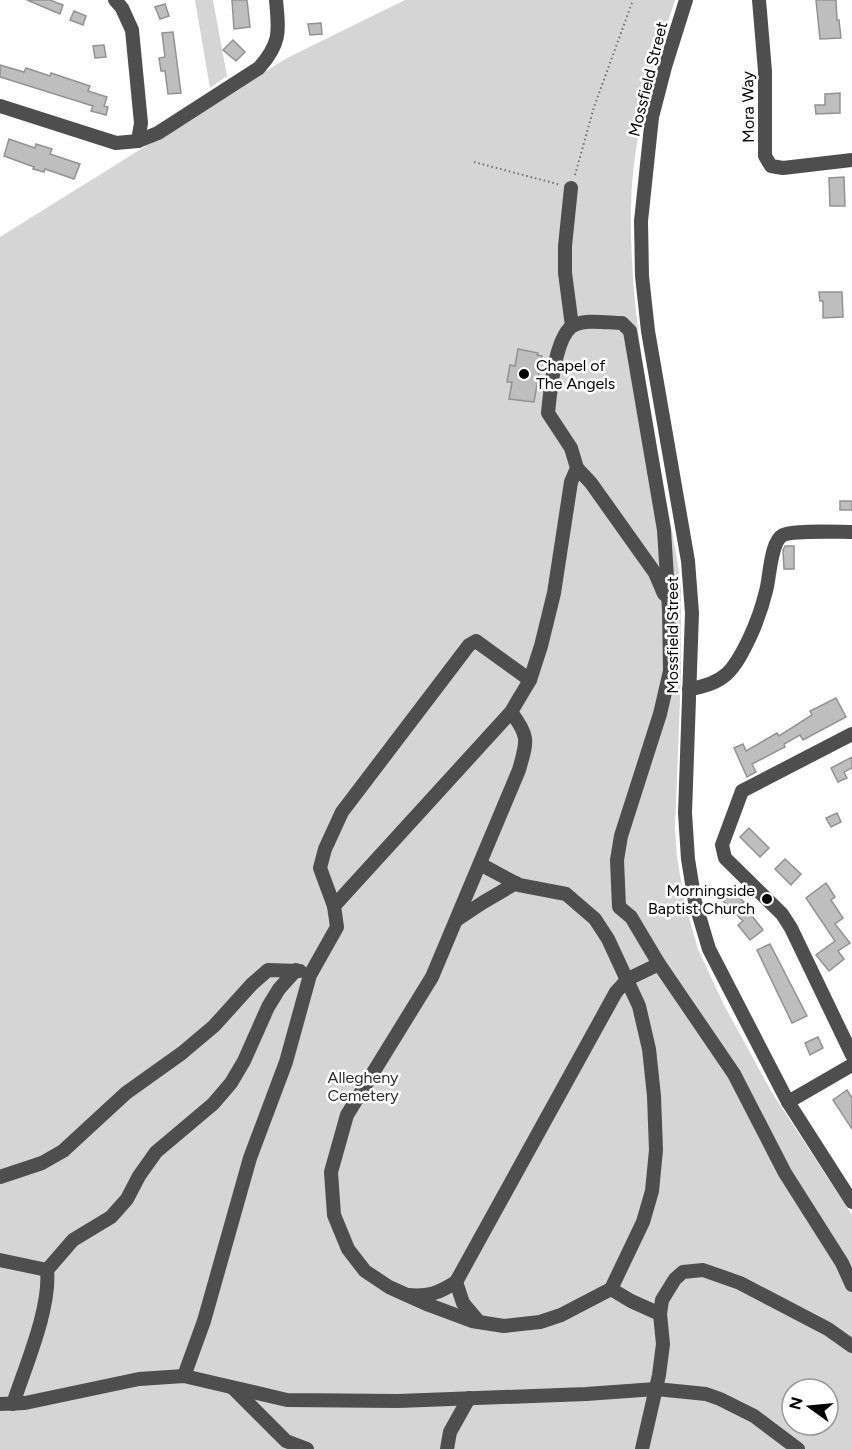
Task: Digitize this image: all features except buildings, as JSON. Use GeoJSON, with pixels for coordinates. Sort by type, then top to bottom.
{"type":"FeatureCollection","features":[{"type":"Feature","properties":{"kind":"street"},"geometry":{"type":"LineString","coordinates":[[116,0],[132,30],[141,123],[138,141]]}},
{"type":"Feature","properties":{"kind":"street"},"geometry":{"type":"LineString","coordinates":[[0,106],[116,143],[138,141],[158,133],[260,68],[277,43],[276,0]]}},
{"type":"Feature","properties":{"kind":"street","name":"Mossfield Street"},"geometry":{"type":"LineString","coordinates":[[686,0],[664,67],[652,117],[641,221],[642,276],[648,331],[688,561],[692,613],[685,813],[688,859],[695,902],[709,949],[788,1102],[852,1202]]}},
{"type":"Feature","properties":{"kind":"street","name":"Mora Way"},"geometry":{"type":"LineString","coordinates":[[759,0],[765,71],[765,156],[771,166],[783,168],[852,160]]}},
{"type":"Feature","properties":{"kind":"street"},"geometry":{"type":"LineString","coordinates":[[571,188],[565,246],[572,326]]}},
{"type":"Feature","properties":{"kind":"street"},"geometry":{"type":"LineString","coordinates":[[619,907],[617,860],[621,836],[660,714],[670,671],[669,618],[664,530],[630,331],[622,323],[584,323],[572,326],[561,339],[548,413],[571,448],[577,468],[591,483],[655,573],[665,598],[669,618]]}},
{"type":"Feature","properties":{"kind":"street"},"geometry":{"type":"LineString","coordinates":[[334,906],[511,712],[530,680],[554,593],[571,482],[577,468]]}},
{"type":"Feature","properties":{"kind":"street"},"geometry":{"type":"LineString","coordinates":[[689,689],[717,682],[729,673],[738,661],[754,628],[766,592],[778,538],[789,533],[852,532]]}},
{"type":"Feature","properties":{"kind":"street"},"geometry":{"type":"LineString","coordinates":[[184,1376],[204,1321],[250,1158],[286,1062],[310,975],[337,927],[334,906],[320,868],[325,849],[342,812],[469,645],[476,641],[530,680]]}},
{"type":"Feature","properties":{"kind":"street"},"geometry":{"type":"LineString","coordinates":[[480,864],[516,884],[566,894],[595,919],[608,939],[639,1006],[649,1049],[656,1150],[652,1191],[643,1222],[610,1289],[561,1315],[540,1322],[504,1326],[479,1322],[429,1305],[389,1287],[365,1271],[348,1249],[334,1215],[332,1172],[347,1115],[432,977],[519,770],[526,743],[524,729],[511,712]]}},
{"type":"Feature","properties":{"kind":"street"},"geometry":{"type":"LineString","coordinates":[[852,734],[742,791],[722,845],[725,858],[782,914],[792,928],[852,1055]]}},
{"type":"Feature","properties":{"kind":"street"},"geometry":{"type":"LineString","coordinates":[[458,919],[516,884]]}},
{"type":"Feature","properties":{"kind":"street"},"geometry":{"type":"LineString","coordinates":[[595,919],[619,907]]}},
{"type":"Feature","properties":{"kind":"street"},"geometry":{"type":"LineString","coordinates":[[619,907],[632,916],[659,964],[734,1074],[785,1173],[842,1263],[852,1285]]}},
{"type":"Feature","properties":{"kind":"street"},"geometry":{"type":"LineString","coordinates":[[408,1295],[426,1296],[441,1292],[456,1282],[616,992],[628,979],[659,964]]}},
{"type":"Feature","properties":{"kind":"street"},"geometry":{"type":"LineString","coordinates":[[0,1177],[42,1163],[63,1151],[126,1093],[182,1053],[214,1026],[268,970],[296,970],[310,975]]}},
{"type":"Feature","properties":{"kind":"street"},"geometry":{"type":"LineString","coordinates":[[46,1270],[73,1240],[111,1217],[128,1199],[139,1176],[156,1152],[213,1104],[231,1083],[244,1061],[268,1006],[296,970]]}},
{"type":"Feature","properties":{"kind":"street"},"geometry":{"type":"LineString","coordinates":[[788,1102],[852,1065]]}},
{"type":"Feature","properties":{"kind":"street"},"geometry":{"type":"LineString","coordinates":[[0,1260],[46,1270]]}},
{"type":"Feature","properties":{"kind":"street"},"geometry":{"type":"LineString","coordinates":[[6,1404],[38,1327],[48,1283],[46,1270]]}},
{"type":"Feature","properties":{"kind":"street"},"geometry":{"type":"LineString","coordinates":[[642,1449],[656,1389],[663,1344],[660,1314],[662,1300],[675,1279],[683,1272],[703,1270],[740,1283],[828,1329],[852,1346]]}},
{"type":"Feature","properties":{"kind":"street"},"geometry":{"type":"LineString","coordinates":[[456,1282],[463,1303],[479,1322]]}},
{"type":"Feature","properties":{"kind":"street"},"geometry":{"type":"LineString","coordinates":[[610,1289],[660,1314]]}},
{"type":"Feature","properties":{"kind":"street"},"geometry":{"type":"LineString","coordinates":[[6,1404],[78,1393],[139,1378],[184,1376],[287,1400],[398,1401],[656,1389],[706,1394],[720,1398],[754,1416],[793,1448]]}},
{"type":"Feature","properties":{"kind":"street"},"geometry":{"type":"LineString","coordinates":[[233,1388],[286,1441],[307,1449]]}},
{"type":"Feature","properties":{"kind":"street"},"geometry":{"type":"LineString","coordinates":[[447,1449],[450,1432],[469,1398]]}},
{"type":"Feature","properties":{"kind":"path"},"geometry":{"type":"LineString","coordinates":[[474,162],[571,188],[594,107],[633,0]]}},
{"type":"Feature","properties":{"kind":"green space"},"geometry":{"type":"Polygon","coordinates":[[[195,0],[213,0],[227,76],[210,88],[195,0]]]}},
{"type":"Feature","properties":{"kind":"green space","name":"Allegheny Cemetery"},"geometry":{"type":"Polygon","coordinates":[[[405,0],[675,0],[645,103],[635,155],[631,209],[635,298],[640,342],[681,589],[681,674],[675,828],[677,857],[685,904],[698,949],[724,1005],[771,1091],[852,1215],[852,1449],[0,1449],[0,237],[287,58],[405,0]]]}},
{"type":"Feature","properties":{"kind":"place","name":"Chapel of The Angels"},"geometry":{"type":"Point","coordinates":[524,374]}},
{"type":"Feature","properties":{"kind":"place","name":"Morningside Baptist Church"},"geometry":{"type":"Point","coordinates":[767,899]}}]}
